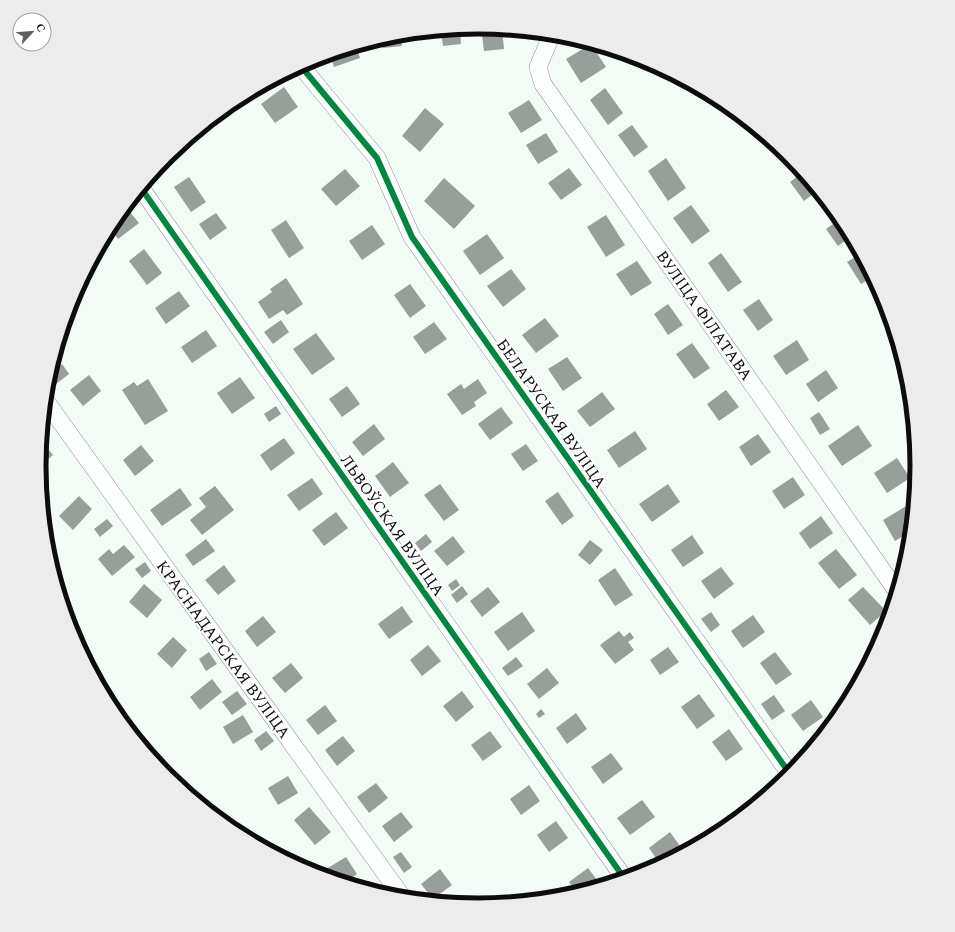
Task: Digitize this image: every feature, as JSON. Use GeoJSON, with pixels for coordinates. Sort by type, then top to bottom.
{"type":"FeatureCollection","features":[{"type":"Feature","properties":{"kind":"street","name":"ВУЛІЦА ФІЛАТАВА"},"geometry":{"type":"LineString","coordinates":[[549,40],[538,67],[543,84],[893,585]]}},
{"type":"Feature","properties":{"kind":"street","name":"БЕЛАРУСКАЯ ВУЛІЦА"},"geometry":{"type":"LineString","coordinates":[[304,71],[378,158],[412,236],[786,768]]}},
{"type":"Feature","properties":{"kind":"street","name":"ЛЬВОЎСКАЯ ВУЛІЦА"},"geometry":{"type":"LineString","coordinates":[[144,192],[621,873]]}},
{"type":"Feature","properties":{"kind":"street","name":"КРАСНАДАРСКАЯ ВУЛІЦА"},"geometry":{"type":"LineString","coordinates":[[50,406],[398,891]]}},
{"type":"Feature","properties":{"kind":"building"},"geometry":{"type":"Polygon","coordinates":[[[482,34],[503,35],[504,49],[484,51],[482,34]]]}},
{"type":"Feature","properties":{"kind":"building"},"geometry":{"type":"Polygon","coordinates":[[[460,35],[461,44],[443,46],[442,36],[460,35]]]}},
{"type":"Feature","properties":{"kind":"building"},"geometry":{"type":"Polygon","coordinates":[[[402,41],[402,46],[383,48],[383,45],[402,41]]]}},
{"type":"Feature","properties":{"kind":"building"},"geometry":{"type":"Polygon","coordinates":[[[585,48],[596,51],[606,67],[581,83],[566,59],[585,48]]]}},
{"type":"Feature","properties":{"kind":"building"},"geometry":{"type":"Polygon","coordinates":[[[358,51],[360,58],[334,67],[332,60],[358,51]]]}},
{"type":"Feature","properties":{"kind":"building"},"geometry":{"type":"Polygon","coordinates":[[[284,87],[298,107],[275,123],[261,104],[284,87]]]}},
{"type":"Feature","properties":{"kind":"building"},"geometry":{"type":"Polygon","coordinates":[[[605,88],[623,113],[608,125],[590,100],[605,88]]]}},
{"type":"Feature","properties":{"kind":"building"},"geometry":{"type":"Polygon","coordinates":[[[529,100],[542,120],[521,133],[508,113],[529,100]]]}},
{"type":"Feature","properties":{"kind":"building"},"geometry":{"type":"Polygon","coordinates":[[[425,108],[444,124],[420,152],[402,136],[425,108]]]}},
{"type":"Feature","properties":{"kind":"building"},"geometry":{"type":"Polygon","coordinates":[[[632,125],[648,147],[634,157],[618,135],[632,125]]]}},
{"type":"Feature","properties":{"kind":"building"},"geometry":{"type":"Polygon","coordinates":[[[546,133],[558,152],[538,164],[526,145],[546,133]]]}},
{"type":"Feature","properties":{"kind":"building"},"geometry":{"type":"Polygon","coordinates":[[[666,158],[686,188],[668,201],[648,171],[666,158]]]}},
{"type":"Feature","properties":{"kind":"building"},"geometry":{"type":"Polygon","coordinates":[[[569,168],[582,185],[561,200],[548,183],[569,168]]]}},
{"type":"Feature","properties":{"kind":"building"},"geometry":{"type":"Polygon","coordinates":[[[345,169],[360,186],[336,206],[321,189],[345,169]]]}},
{"type":"Feature","properties":{"kind":"building"},"geometry":{"type":"Polygon","coordinates":[[[798,176],[813,194],[804,201],[790,182],[798,176]]]}},
{"type":"Feature","properties":{"kind":"building"},"geometry":{"type":"Polygon","coordinates":[[[189,177],[206,202],[191,212],[174,187],[189,177]]]}},
{"type":"Feature","properties":{"kind":"building"},"geometry":{"type":"Polygon","coordinates":[[[444,178],[475,206],[454,229],[424,201],[444,178]]]}},
{"type":"Feature","properties":{"kind":"building"},"geometry":{"type":"Polygon","coordinates":[[[691,205],[710,231],[692,244],[673,218],[691,205]]]}},
{"type":"Feature","properties":{"kind":"building"},"geometry":{"type":"Polygon","coordinates":[[[129,211],[139,223],[118,239],[114,233],[129,211]]]}},
{"type":"Feature","properties":{"kind":"building"},"geometry":{"type":"Polygon","coordinates":[[[216,213],[227,228],[210,240],[199,224],[216,213]]]}},
{"type":"Feature","properties":{"kind":"building"},"geometry":{"type":"Polygon","coordinates":[[[606,215],[625,245],[606,257],[587,227],[606,215]]]}},
{"type":"Feature","properties":{"kind":"building"},"geometry":{"type":"Polygon","coordinates":[[[286,220],[304,248],[289,258],[271,230],[286,220]]]}},
{"type":"Feature","properties":{"kind":"building"},"geometry":{"type":"Polygon","coordinates":[[[835,223],[846,240],[838,246],[826,229],[835,223]]]}},
{"type":"Feature","properties":{"kind":"building"},"geometry":{"type":"Polygon","coordinates":[[[372,225],[385,244],[362,260],[349,241],[372,225]]]}},
{"type":"Feature","properties":{"kind":"building"},"geometry":{"type":"Polygon","coordinates":[[[487,234],[504,258],[480,275],[463,251],[487,234]]]}},
{"type":"Feature","properties":{"kind":"building"},"geometry":{"type":"Polygon","coordinates":[[[144,249],[162,273],[147,285],[129,261],[144,249]]]}},
{"type":"Feature","properties":{"kind":"building"},"geometry":{"type":"Polygon","coordinates":[[[721,253],[742,282],[728,292],[708,263],[721,253]]]}},
{"type":"Feature","properties":{"kind":"building"},"geometry":{"type":"Polygon","coordinates":[[[856,257],[867,280],[861,284],[847,262],[856,257]]]}},
{"type":"Feature","properties":{"kind":"building"},"geometry":{"type":"Polygon","coordinates":[[[637,261],[652,283],[631,296],[616,274],[637,261]]]}},
{"type":"Feature","properties":{"kind":"building"},"geometry":{"type":"Polygon","coordinates":[[[511,269],[526,289],[503,307],[487,286],[511,269]]]}},
{"type":"Feature","properties":{"kind":"building"},"geometry":{"type":"Polygon","coordinates":[[[286,278],[303,304],[287,315],[283,310],[269,319],[258,302],[272,292],[270,289],[286,278]]]}},
{"type":"Feature","properties":{"kind":"building"},"geometry":{"type":"Polygon","coordinates":[[[410,284],[426,306],[410,318],[394,295],[410,284]]]}},
{"type":"Feature","properties":{"kind":"building"},"geometry":{"type":"Polygon","coordinates":[[[179,291],[190,306],[166,324],[155,308],[179,291]]]}},
{"type":"Feature","properties":{"kind":"building"},"geometry":{"type":"Polygon","coordinates":[[[759,299],[773,320],[758,331],[743,310],[759,299]]]}},
{"type":"Feature","properties":{"kind":"building"},"geometry":{"type":"Polygon","coordinates":[[[668,304],[683,325],[668,335],[654,314],[668,304]]]}},
{"type":"Feature","properties":{"kind":"building"},"geometry":{"type":"Polygon","coordinates":[[[545,318],[559,336],[536,353],[522,335],[545,318]]]}},
{"type":"Feature","properties":{"kind":"building"},"geometry":{"type":"Polygon","coordinates":[[[281,320],[289,332],[273,344],[264,332],[281,320]]]}},
{"type":"Feature","properties":{"kind":"building"},"geometry":{"type":"Polygon","coordinates":[[[434,322],[447,339],[425,354],[413,337],[434,322]]]}},
{"type":"Feature","properties":{"kind":"building"},"geometry":{"type":"Polygon","coordinates":[[[206,330],[217,346],[192,363],[181,347],[206,330]]]}},
{"type":"Feature","properties":{"kind":"building"},"geometry":{"type":"Polygon","coordinates":[[[316,333],[335,359],[312,375],[293,349],[316,333]]]}},
{"type":"Feature","properties":{"kind":"building"},"geometry":{"type":"Polygon","coordinates":[[[797,340],[809,360],[786,375],[773,356],[797,340]]]}},
{"type":"Feature","properties":{"kind":"building"},"geometry":{"type":"Polygon","coordinates":[[[692,343],[710,368],[694,379],[676,354],[692,343]]]}},
{"type":"Feature","properties":{"kind":"building"},"geometry":{"type":"Polygon","coordinates":[[[567,357],[582,378],[563,391],[548,369],[567,357]]]}},
{"type":"Feature","properties":{"kind":"building"},"geometry":{"type":"Polygon","coordinates":[[[62,364],[69,374],[56,384],[54,381],[57,368],[62,364]]]}},
{"type":"Feature","properties":{"kind":"building"},"geometry":{"type":"Polygon","coordinates":[[[826,370],[838,388],[818,402],[806,384],[826,370]]]}},
{"type":"Feature","properties":{"kind":"building"},"geometry":{"type":"Polygon","coordinates":[[[89,375],[101,391],[83,406],[70,390],[89,375]]]}},
{"type":"Feature","properties":{"kind":"building"},"geometry":{"type":"Polygon","coordinates":[[[240,377],[255,398],[232,414],[217,393],[240,377]]]}},
{"type":"Feature","properties":{"kind":"building"},"geometry":{"type":"Polygon","coordinates":[[[148,379],[168,411],[145,425],[122,390],[134,382],[137,386],[148,379]]]}},
{"type":"Feature","properties":{"kind":"building"},"geometry":{"type":"Polygon","coordinates":[[[478,379],[487,393],[474,402],[476,406],[462,415],[447,394],[461,384],[464,389],[478,379]]]}},
{"type":"Feature","properties":{"kind":"building"},"geometry":{"type":"Polygon","coordinates":[[[347,386],[360,404],[342,417],[329,399],[347,386]]]}},
{"type":"Feature","properties":{"kind":"building"},"geometry":{"type":"Polygon","coordinates":[[[726,390],[739,407],[719,421],[707,404],[726,390]]]}},
{"type":"Feature","properties":{"kind":"building"},"geometry":{"type":"Polygon","coordinates":[[[602,392],[615,409],[590,427],[577,411],[602,392]]]}},
{"type":"Feature","properties":{"kind":"building"},"geometry":{"type":"Polygon","coordinates":[[[276,406],[281,414],[269,422],[264,414],[276,406]]]}},
{"type":"Feature","properties":{"kind":"building"},"geometry":{"type":"Polygon","coordinates":[[[501,407],[513,423],[490,440],[478,424],[501,407]]]}},
{"type":"Feature","properties":{"kind":"building"},"geometry":{"type":"Polygon","coordinates":[[[819,412],[830,429],[820,435],[810,418],[819,412]]]}},
{"type":"Feature","properties":{"kind":"building"},"geometry":{"type":"Polygon","coordinates":[[[374,424],[385,439],[363,456],[352,442],[374,424]]]}},
{"type":"Feature","properties":{"kind":"building"},"geometry":{"type":"Polygon","coordinates":[[[858,425],[872,446],[842,466],[828,446],[858,425]]]}},
{"type":"Feature","properties":{"kind":"building"},"geometry":{"type":"Polygon","coordinates":[[[635,431],[647,449],[619,468],[607,450],[635,431]]]}},
{"type":"Feature","properties":{"kind":"building"},"geometry":{"type":"Polygon","coordinates":[[[758,434],[771,452],[751,466],[739,447],[758,434]]]}},
{"type":"Feature","properties":{"kind":"building"},"geometry":{"type":"Polygon","coordinates":[[[284,438],[295,453],[271,471],[260,455],[284,438]]]}},
{"type":"Feature","properties":{"kind":"building"},"geometry":{"type":"Polygon","coordinates":[[[526,444],[538,461],[523,471],[511,454],[526,444]]]}},
{"type":"Feature","properties":{"kind":"building"},"geometry":{"type":"Polygon","coordinates":[[[141,445],[154,461],[135,476],[123,460],[141,445]]]}},
{"type":"Feature","properties":{"kind":"building"},"geometry":{"type":"Polygon","coordinates":[[[46,447],[53,455],[46,461],[46,447]]]}},
{"type":"Feature","properties":{"kind":"building"},"geometry":{"type":"Polygon","coordinates":[[[897,458],[910,478],[887,493],[874,473],[897,458]]]}},
{"type":"Feature","properties":{"kind":"building"},"geometry":{"type":"Polygon","coordinates":[[[393,462],[409,483],[390,497],[375,476],[393,462]]]}},
{"type":"Feature","properties":{"kind":"building"},"geometry":{"type":"Polygon","coordinates":[[[793,477],[805,495],[784,509],[772,491],[793,477]]]}},
{"type":"Feature","properties":{"kind":"building"},"geometry":{"type":"Polygon","coordinates":[[[312,478],[323,494],[299,511],[287,495],[312,478]]]}},
{"type":"Feature","properties":{"kind":"building"},"geometry":{"type":"Polygon","coordinates":[[[440,484],[459,510],[444,521],[424,495],[440,484]]]}},
{"type":"Feature","properties":{"kind":"building"},"geometry":{"type":"Polygon","coordinates":[[[668,484],[680,502],[652,522],[639,504],[668,484]]]}},
{"type":"Feature","properties":{"kind":"building"},"geometry":{"type":"Polygon","coordinates":[[[215,486],[234,510],[202,535],[190,520],[206,507],[199,498],[215,486]]]}},
{"type":"Feature","properties":{"kind":"building"},"geometry":{"type":"Polygon","coordinates":[[[180,488],[192,505],[162,526],[150,510],[180,488]]]}},
{"type":"Feature","properties":{"kind":"building"},"geometry":{"type":"Polygon","coordinates":[[[558,492],[574,516],[562,525],[545,501],[558,492]]]}},
{"type":"Feature","properties":{"kind":"building"},"geometry":{"type":"Polygon","coordinates":[[[79,496],[92,509],[73,530],[59,516],[79,496]]]}},
{"type":"Feature","properties":{"kind":"building"},"geometry":{"type":"Polygon","coordinates":[[[908,505],[904,536],[895,541],[883,520],[908,505]]]}},
{"type":"Feature","properties":{"kind":"building"},"geometry":{"type":"Polygon","coordinates":[[[336,512],[348,528],[324,546],[312,530],[336,512]]]}},
{"type":"Feature","properties":{"kind":"building"},"geometry":{"type":"Polygon","coordinates":[[[821,516],[833,533],[810,549],[799,533],[821,516]]]}},
{"type":"Feature","properties":{"kind":"building"},"geometry":{"type":"Polygon","coordinates":[[[107,519],[113,526],[100,537],[94,529],[107,519]]]}},
{"type":"Feature","properties":{"kind":"building"},"geometry":{"type":"Polygon","coordinates":[[[426,534],[432,542],[421,551],[415,543],[426,534]]]}},
{"type":"Feature","properties":{"kind":"building"},"geometry":{"type":"Polygon","coordinates":[[[692,535],[704,553],[683,567],[671,550],[692,535]]]}},
{"type":"Feature","properties":{"kind":"building"},"geometry":{"type":"Polygon","coordinates":[[[453,536],[465,552],[447,566],[434,551],[453,536]]]}},
{"type":"Feature","properties":{"kind":"building"},"geometry":{"type":"Polygon","coordinates":[[[206,539],[215,551],[193,566],[185,555],[206,539]]]}},
{"type":"Feature","properties":{"kind":"building"},"geometry":{"type":"Polygon","coordinates":[[[590,540],[603,550],[590,565],[578,555],[590,540]]]}},
{"type":"Feature","properties":{"kind":"building"},"geometry":{"type":"Polygon","coordinates":[[[124,545],[135,557],[112,576],[98,559],[109,549],[113,554],[124,545]]]}},
{"type":"Feature","properties":{"kind":"building"},"geometry":{"type":"Polygon","coordinates":[[[836,549],[857,575],[839,589],[818,563],[836,549]]]}},
{"type":"Feature","properties":{"kind":"building"},"geometry":{"type":"Polygon","coordinates":[[[145,562],[151,571],[142,578],[135,569],[145,562]]]}},
{"type":"Feature","properties":{"kind":"building"},"geometry":{"type":"Polygon","coordinates":[[[224,565],[236,581],[218,595],[205,580],[224,565]]]}},
{"type":"Feature","properties":{"kind":"building"},"geometry":{"type":"Polygon","coordinates":[[[721,567],[734,584],[714,599],[701,581],[721,567]]]}},
{"type":"Feature","properties":{"kind":"building"},"geometry":{"type":"Polygon","coordinates":[[[615,568],[633,595],[615,606],[598,580],[615,568]]]}},
{"type":"Feature","properties":{"kind":"building"},"geometry":{"type":"Polygon","coordinates":[[[456,579],[460,585],[452,591],[448,585],[456,579]]]}},
{"type":"Feature","properties":{"kind":"building"},"geometry":{"type":"Polygon","coordinates":[[[144,584],[162,600],[147,618],[129,602],[144,584]]]}},
{"type":"Feature","properties":{"kind":"building"},"geometry":{"type":"Polygon","coordinates":[[[462,586],[468,594],[457,603],[451,595],[462,586]]]}},
{"type":"Feature","properties":{"kind":"building"},"geometry":{"type":"Polygon","coordinates":[[[488,587],[500,602],[482,617],[470,601],[488,587]]]}},
{"type":"Feature","properties":{"kind":"building"},"geometry":{"type":"Polygon","coordinates":[[[863,587],[885,610],[870,625],[848,600],[863,587]]]}},
{"type":"Feature","properties":{"kind":"building"},"geometry":{"type":"Polygon","coordinates":[[[402,606],[413,622],[389,639],[378,624],[402,606]]]}},
{"type":"Feature","properties":{"kind":"building"},"geometry":{"type":"Polygon","coordinates":[[[522,612],[535,631],[508,651],[494,632],[522,612]]]}},
{"type":"Feature","properties":{"kind":"building"},"geometry":{"type":"Polygon","coordinates":[[[711,612],[720,625],[711,632],[701,619],[711,612]]]}},
{"type":"Feature","properties":{"kind":"building"},"geometry":{"type":"Polygon","coordinates":[[[753,615],[765,632],[743,648],[731,631],[753,615]]]}},
{"type":"Feature","properties":{"kind":"building"},"geometry":{"type":"Polygon","coordinates":[[[263,616],[276,632],[257,647],[245,631],[263,616]]]}},
{"type":"Feature","properties":{"kind":"building"},"geometry":{"type":"Polygon","coordinates":[[[619,631],[624,637],[630,632],[634,638],[628,642],[634,650],[615,664],[600,645],[619,631]]]}},
{"type":"Feature","properties":{"kind":"building"},"geometry":{"type":"Polygon","coordinates":[[[173,637],[187,650],[172,668],[157,654],[173,637]]]}},
{"type":"Feature","properties":{"kind":"building"},"geometry":{"type":"Polygon","coordinates":[[[428,645],[441,661],[422,676],[410,660],[428,645]]]}},
{"type":"Feature","properties":{"kind":"building"},"geometry":{"type":"Polygon","coordinates":[[[668,647],[679,662],[660,675],[650,660],[668,647]]]}},
{"type":"Feature","properties":{"kind":"building"},"geometry":{"type":"Polygon","coordinates":[[[209,652],[217,664],[206,671],[199,659],[209,652]]]}},
{"type":"Feature","properties":{"kind":"building"},"geometry":{"type":"Polygon","coordinates":[[[775,652],[792,674],[776,685],[760,663],[775,652]]]}},
{"type":"Feature","properties":{"kind":"building"},"geometry":{"type":"Polygon","coordinates":[[[516,657],[523,666],[508,676],[502,668],[516,657]]]}},
{"type":"Feature","properties":{"kind":"building"},"geometry":{"type":"Polygon","coordinates":[[[291,663],[303,678],[285,693],[272,678],[291,663]]]}},
{"type":"Feature","properties":{"kind":"building"},"geometry":{"type":"Polygon","coordinates":[[[547,668],[559,683],[539,699],[527,684],[547,668]]]}},
{"type":"Feature","properties":{"kind":"building"},"geometry":{"type":"Polygon","coordinates":[[[212,679],[222,692],[200,710],[190,697],[212,679]]]}},
{"type":"Feature","properties":{"kind":"building"},"geometry":{"type":"Polygon","coordinates":[[[237,691],[247,704],[232,715],[222,702],[237,691]]]}},
{"type":"Feature","properties":{"kind":"building"},"geometry":{"type":"Polygon","coordinates":[[[462,691],[474,707],[456,722],[443,706],[462,691]]]}},
{"type":"Feature","properties":{"kind":"building"},"geometry":{"type":"Polygon","coordinates":[[[699,694],[715,716],[697,729],[681,707],[699,694]]]}},
{"type":"Feature","properties":{"kind":"building"},"geometry":{"type":"Polygon","coordinates":[[[774,695],[785,711],[772,720],[761,704],[774,695]]]}},
{"type":"Feature","properties":{"kind":"building"},"geometry":{"type":"Polygon","coordinates":[[[811,700],[823,717],[803,731],[791,715],[811,700]]]}},
{"type":"Feature","properties":{"kind":"building"},"geometry":{"type":"Polygon","coordinates":[[[325,705],[337,721],[318,735],[306,720],[325,705]]]}},
{"type":"Feature","properties":{"kind":"building"},"geometry":{"type":"Polygon","coordinates":[[[541,709],[545,714],[539,718],[536,714],[541,709]]]}},
{"type":"Feature","properties":{"kind":"building"},"geometry":{"type":"Polygon","coordinates":[[[576,713],[587,729],[567,744],[556,728],[576,713]]]}},
{"type":"Feature","properties":{"kind":"building"},"geometry":{"type":"Polygon","coordinates":[[[243,715],[253,732],[233,744],[223,727],[243,715]]]}},
{"type":"Feature","properties":{"kind":"building"},"geometry":{"type":"Polygon","coordinates":[[[729,729],[743,749],[726,761],[712,742],[729,729]]]}},
{"type":"Feature","properties":{"kind":"building"},"geometry":{"type":"Polygon","coordinates":[[[266,731],[274,741],[261,751],[254,740],[266,731]]]}},
{"type":"Feature","properties":{"kind":"building"},"geometry":{"type":"Polygon","coordinates":[[[490,731],[502,747],[483,761],[471,745],[490,731]]]}},
{"type":"Feature","properties":{"kind":"building"},"geometry":{"type":"Polygon","coordinates":[[[343,736],[355,751],[337,766],[325,750],[343,736]]]}},
{"type":"Feature","properties":{"kind":"building"},"geometry":{"type":"Polygon","coordinates":[[[611,753],[623,769],[603,784],[591,767],[611,753]]]}},
{"type":"Feature","properties":{"kind":"building"},"geometry":{"type":"Polygon","coordinates":[[[288,776],[298,793],[278,805],[268,788],[288,776]]]}},
{"type":"Feature","properties":{"kind":"building"},"geometry":{"type":"Polygon","coordinates":[[[376,783],[388,798],[369,813],[357,797],[376,783]]]}},
{"type":"Feature","properties":{"kind":"building"},"geometry":{"type":"Polygon","coordinates":[[[529,785],[540,801],[521,815],[510,799],[529,785]]]}},
{"type":"Feature","properties":{"kind":"building"},"geometry":{"type":"Polygon","coordinates":[[[642,800],[655,817],[630,835],[617,818],[642,800]]]}},
{"type":"Feature","properties":{"kind":"building"},"geometry":{"type":"Polygon","coordinates":[[[309,807],[331,832],[315,845],[294,820],[309,807]]]}},
{"type":"Feature","properties":{"kind":"building"},"geometry":{"type":"Polygon","coordinates":[[[401,812],[413,827],[394,842],[382,826],[401,812]]]}},
{"type":"Feature","properties":{"kind":"building"},"geometry":{"type":"Polygon","coordinates":[[[556,821],[568,838],[549,852],[537,835],[556,821]]]}},
{"type":"Feature","properties":{"kind":"building"},"geometry":{"type":"Polygon","coordinates":[[[670,832],[680,847],[656,859],[649,848],[670,832]]]}},
{"type":"Feature","properties":{"kind":"building"},"geometry":{"type":"Polygon","coordinates":[[[401,852],[412,867],[404,873],[393,857],[401,852]]]}},
{"type":"Feature","properties":{"kind":"building"},"geometry":{"type":"Polygon","coordinates":[[[346,857],[357,874],[350,878],[326,869],[346,857]]]}},
{"type":"Feature","properties":{"kind":"building"},"geometry":{"type":"Polygon","coordinates":[[[588,868],[597,881],[573,887],[569,882],[588,868]]]}},
{"type":"Feature","properties":{"kind":"building"},"geometry":{"type":"Polygon","coordinates":[[[440,869],[452,885],[437,896],[430,895],[421,884],[440,869]]]}},
{"type":"Feature","properties":{"kind":"cycle path"},"geometry":{"type":"LineString","coordinates":[[305,70],[377,158],[412,237],[786,768]]}},
{"type":"Feature","properties":{"kind":"cycle path"},"geometry":{"type":"LineString","coordinates":[[144,192],[621,873]]}}]}
